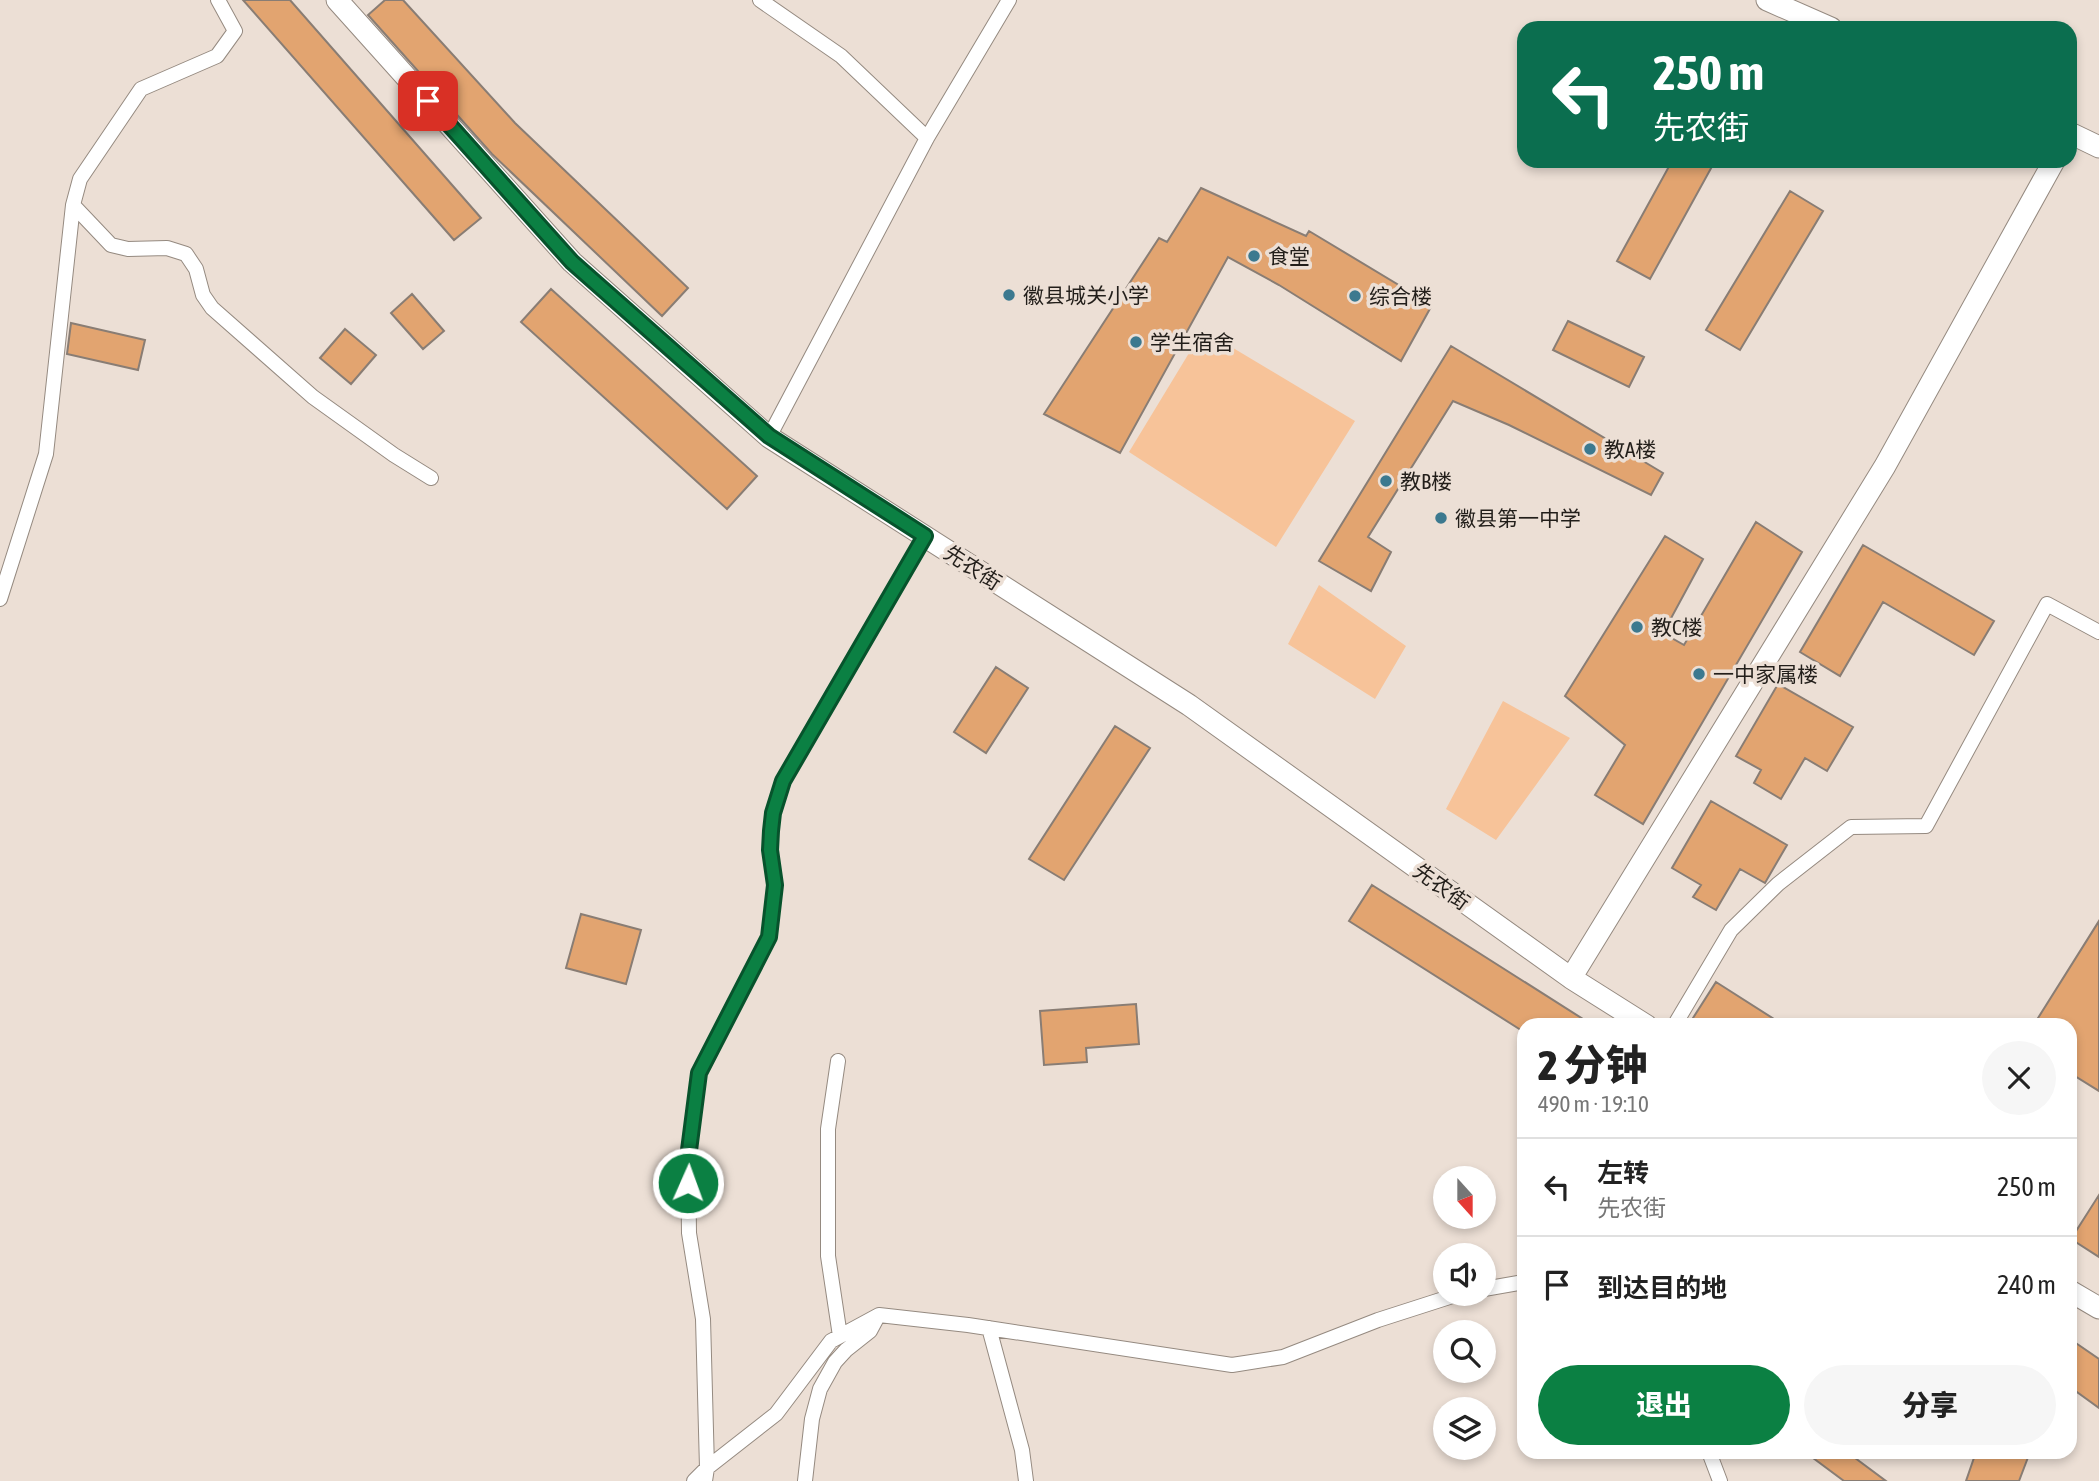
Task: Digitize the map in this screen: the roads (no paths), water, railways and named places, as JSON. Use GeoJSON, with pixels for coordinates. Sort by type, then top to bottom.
{"type":"FeatureCollection","features":[{"type":"Feature","properties":{"kind":"main road","name":"先农街"},"geometry":{"type":"LineString","coordinates":[[337,0],[572,262],[769,436],[1189,705],[1571,978],[1634,1018]]}},
{"type":"Feature","properties":{"kind":"main road"},"geometry":{"type":"LineString","coordinates":[[1767,0],[1815,21]]}},
{"type":"Feature","properties":{"kind":"main road"},"geometry":{"type":"LineString","coordinates":[[2077,136],[2099,147]]}},
{"type":"Feature","properties":{"kind":"main road"},"geometry":{"type":"LineString","coordinates":[[1571,978],[1885,467],[2050,168]]}},
{"type":"Feature","properties":{"kind":"main road"},"geometry":{"type":"LineString","coordinates":[[2077,1295],[2099,1308]]}},
{"type":"Feature","properties":{"kind":"street"},"geometry":{"type":"LineString","coordinates":[[0,599],[46,454],[72,205],[80,178],[141,89],[216,56],[235,31],[218,0]]}},
{"type":"Feature","properties":{"kind":"street"},"geometry":{"type":"LineString","coordinates":[[760,0],[841,56],[927,138]]}},
{"type":"Feature","properties":{"kind":"street"},"geometry":{"type":"LineString","coordinates":[[769,436],[927,138],[1009,0]]}},
{"type":"Feature","properties":{"kind":"street"},"geometry":{"type":"LineString","coordinates":[[72,205],[111,245],[128,249],[167,248],[186,254],[196,269],[203,295],[212,308],[313,397],[431,478]]}},
{"type":"Feature","properties":{"kind":"street"},"geometry":{"type":"LineString","coordinates":[[706,1474],[703,1319],[688,1233],[688,1158],[699,1073],[769,937],[775,885],[770,850],[771,831],[775,805],[783,781],[925,536]]}},
{"type":"Feature","properties":{"kind":"street"},"geometry":{"type":"LineString","coordinates":[[1679,1018],[1731,930],[1778,884],[1851,827],[1926,826],[2047,604],[2099,632]]}},
{"type":"Feature","properties":{"kind":"street"},"geometry":{"type":"LineString","coordinates":[[838,1061],[828,1129],[828,1256],[840,1336]]}},
{"type":"Feature","properties":{"kind":"street"},"geometry":{"type":"LineString","coordinates":[[1496,1287],[1517,1283]]}},
{"type":"Feature","properties":{"kind":"street"},"geometry":{"type":"LineString","coordinates":[[694,1481],[706,1474],[776,1413],[831,1341],[879,1315],[989,1328],[1232,1365],[1283,1357],[1378,1320],[1433,1302]]}},
{"type":"Feature","properties":{"kind":"street"},"geometry":{"type":"LineString","coordinates":[[805,1481],[812,1419],[820,1389],[835,1362],[870,1331],[879,1315]]}},
{"type":"Feature","properties":{"kind":"street"},"geometry":{"type":"LineString","coordinates":[[989,1328],[1022,1450],[1026,1481]]}},
{"type":"Feature","properties":{"kind":"street"},"geometry":{"type":"LineString","coordinates":[[1712,1459],[1720,1481]]}},
{"type":"Feature","properties":{"kind":"place","name":"食堂"},"geometry":{"type":"Point","coordinates":[1254,256]}},
{"type":"Feature","properties":{"kind":"place","name":"徽县城关小学"},"geometry":{"type":"Point","coordinates":[1009,295]}},
{"type":"Feature","properties":{"kind":"place","name":"综合楼"},"geometry":{"type":"Point","coordinates":[1355,296]}},
{"type":"Feature","properties":{"kind":"place","name":"学生宿舍"},"geometry":{"type":"Point","coordinates":[1136,342]}},
{"type":"Feature","properties":{"kind":"place","name":"教A楼"},"geometry":{"type":"Point","coordinates":[1590,449]}},
{"type":"Feature","properties":{"kind":"place","name":"教B楼"},"geometry":{"type":"Point","coordinates":[1386,481]}},
{"type":"Feature","properties":{"kind":"place","name":"徽县第一中学"},"geometry":{"type":"Point","coordinates":[1441,518]}},
{"type":"Feature","properties":{"kind":"place","name":"教C楼"},"geometry":{"type":"Point","coordinates":[1637,627]}},
{"type":"Feature","properties":{"kind":"place","name":"一中家属楼"},"geometry":{"type":"Point","coordinates":[1699,674]}}]}
